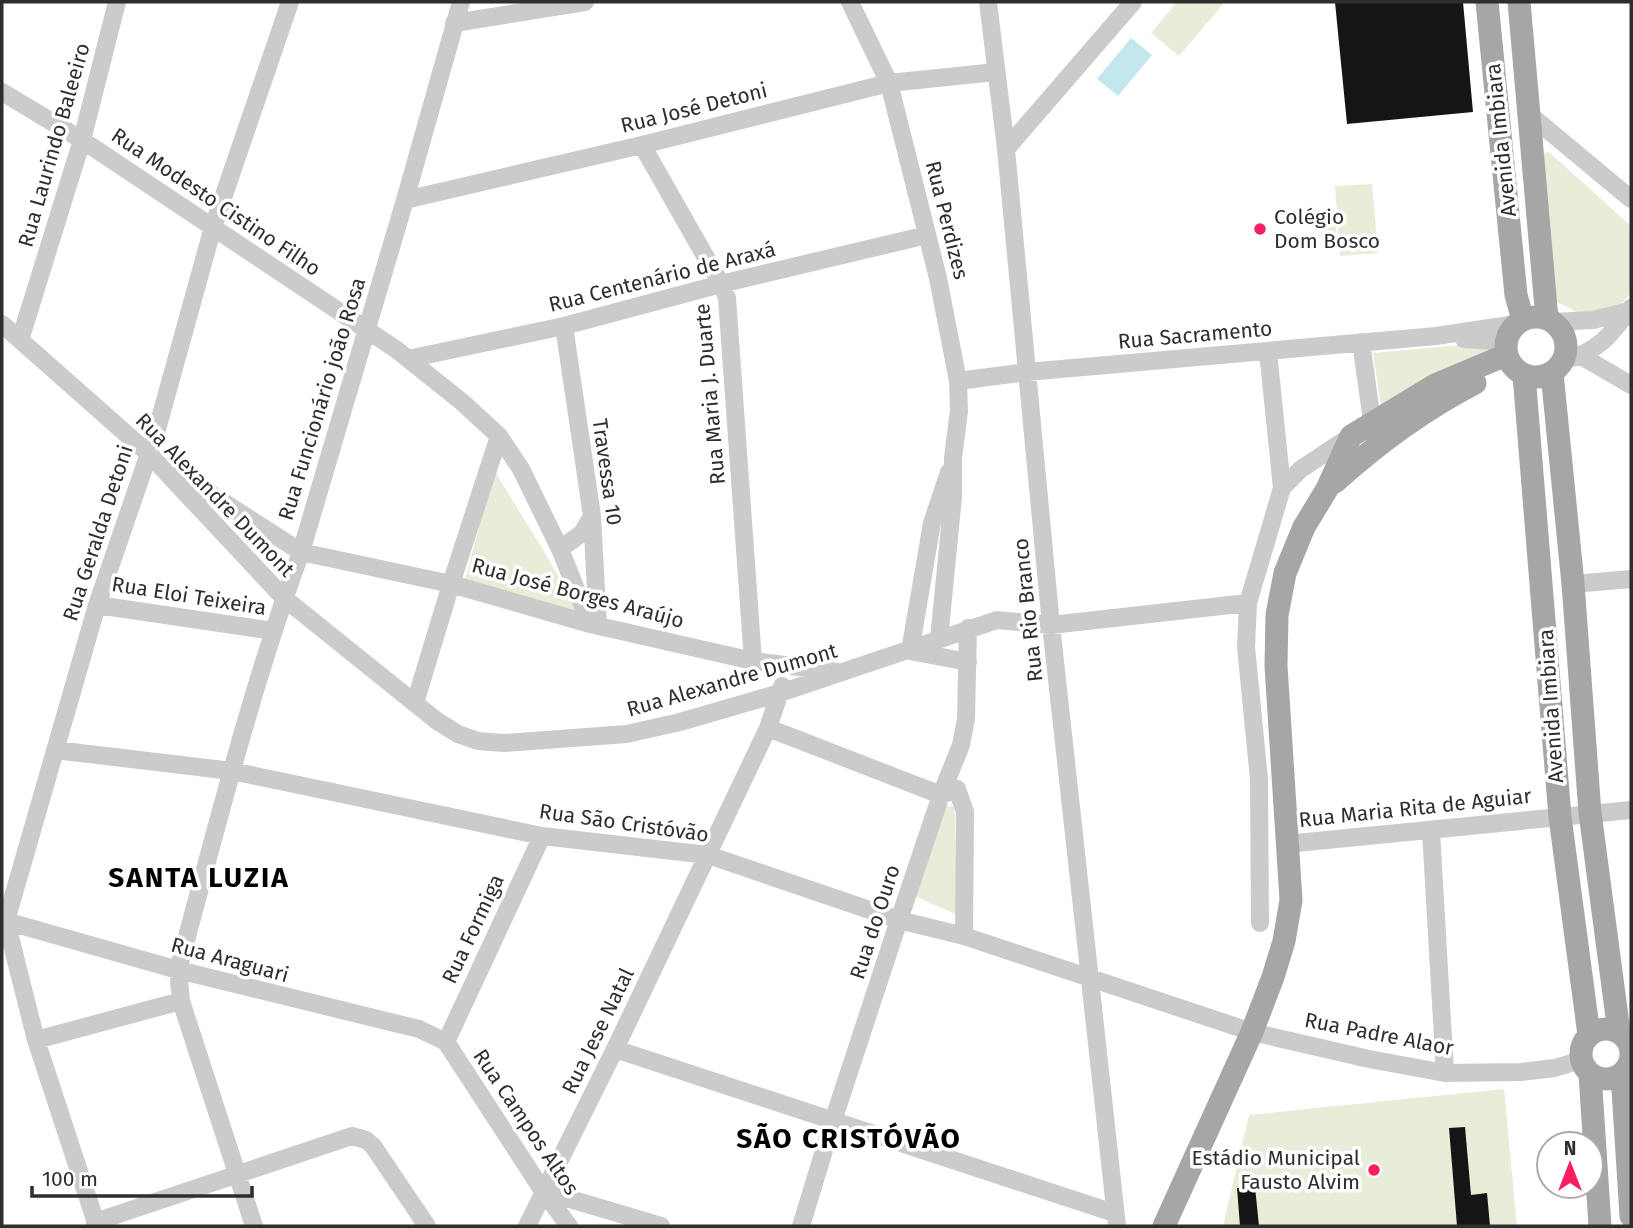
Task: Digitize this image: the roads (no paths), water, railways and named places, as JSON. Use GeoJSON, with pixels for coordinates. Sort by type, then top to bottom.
{"type":"FeatureCollection","features":[{"type":"Feature","properties":{"kind":"main road","name":"Avenida Imbiara"},"geometry":{"type":"LineString","coordinates":[[1487,2],[1516,295],[1514,347],[1560,817],[1589,1035]]}},
{"type":"Feature","properties":{"kind":"main road","name":"Avenida Imbiara"},"geometry":{"type":"LineString","coordinates":[[1519,2],[1550,320]]}},
{"type":"Feature","properties":{"kind":"main road"},"geometry":{"type":"LineString","coordinates":[[1164,1226],[1252,1032],[1284,941],[1291,900],[1276,666],[1277,615],[1285,573],[1304,527],[1327,489],[1351,436],[1372,421],[1438,392],[1514,347],[1530,317],[1550,320],[1564,335],[1566,363],[1538,377],[1514,347]]}},
{"type":"Feature","properties":{"kind":"main road","name":"Avenida Imbiara"},"geometry":{"type":"LineString","coordinates":[[1566,363],[1573,584],[1590,813],[1619,1032]]}},
{"type":"Feature","properties":{"kind":"main road"},"geometry":{"type":"LineString","coordinates":[[1327,489],[1438,392]]}},
{"type":"Feature","properties":{"kind":"main road"},"geometry":{"type":"LineString","coordinates":[[1585,1067],[1607,1080],[1622,1074],[1628,1068],[1631,1052],[1629,1044],[1619,1032],[1603,1029],[1589,1035],[1583,1042],[1585,1067],[1600,1226]]}},
{"type":"Feature","properties":{"kind":"main road"},"geometry":{"type":"LineString","coordinates":[[1622,1074],[1631,1216]]}},
{"type":"Feature","properties":{"kind":"street","name":"Rua Laurindo Baleeiro"},"geometry":{"type":"LineString","coordinates":[[20,340],[82,140],[117,2]]}},
{"type":"Feature","properties":{"kind":"street","name":"Rua Geralda Detoni"},"geometry":{"type":"LineString","coordinates":[[4,920],[97,605],[149,454],[213,227],[290,2]]}},
{"type":"Feature","properties":{"kind":"street","name":"Rua Funcionário joão Rosa"},"geometry":{"type":"LineString","coordinates":[[178,970],[232,771],[284,598],[301,552],[461,2]]}},
{"type":"Feature","properties":{"kind":"street"},"geometry":{"type":"LineString","coordinates":[[454,23],[511,8],[585,2]]}},
{"type":"Feature","properties":{"kind":"street","name":"Rua Perdizes"},"geometry":{"type":"LineString","coordinates":[[850,2],[889,83],[938,278],[958,381],[959,411],[953,458]]}},
{"type":"Feature","properties":{"kind":"street","name":"Rua Rio Branco"},"geometry":{"type":"LineString","coordinates":[[988,2],[1006,149],[1051,625],[1118,1222]]}},
{"type":"Feature","properties":{"kind":"street"},"geometry":{"type":"LineString","coordinates":[[1006,149],[1133,2]]}},
{"type":"Feature","properties":{"kind":"street","name":"Rua José Detoni"},"geometry":{"type":"LineString","coordinates":[[405,200],[642,145],[889,83],[996,72]]}},
{"type":"Feature","properties":{"kind":"street","name":"Rua Modesto Cistino Filho"},"geometry":{"type":"LineString","coordinates":[[2,92],[82,140],[366,330],[462,402],[499,436],[521,469],[594,625]]}},
{"type":"Feature","properties":{"kind":"street"},"geometry":{"type":"LineString","coordinates":[[1530,116],[1631,199]]}},
{"type":"Feature","properties":{"kind":"street","name":"Rua Maria J. Duarte"},"geometry":{"type":"LineString","coordinates":[[642,145],[727,298],[753,660]]}},
{"type":"Feature","properties":{"kind":"street","name":"Rua Centenário de Araxá"},"geometry":{"type":"LineString","coordinates":[[408,359],[564,326],[721,284],[927,235]]}},
{"type":"Feature","properties":{"kind":"street"},"geometry":{"type":"LineString","coordinates":[[1550,320],[1592,320],[1630,309]]}},
{"type":"Feature","properties":{"kind":"street"},"geometry":{"type":"LineString","coordinates":[[1566,363],[1614,332],[1630,309]]}},
{"type":"Feature","properties":{"kind":"street","name":"Rua Alexandre Dumont"},"geometry":{"type":"LineString","coordinates":[[2,324],[149,454],[284,598],[415,704],[458,734],[478,741],[504,743],[627,734],[680,722],[780,694],[997,620],[1051,625],[1248,604]]}},
{"type":"Feature","properties":{"kind":"street","name":"Travessa 10"},"geometry":{"type":"LineString","coordinates":[[564,326],[592,516],[594,625]]}},
{"type":"Feature","properties":{"kind":"street","name":"Rua Sacramento"},"geometry":{"type":"LineString","coordinates":[[958,381],[1027,372],[1436,336],[1514,347]]}},
{"type":"Feature","properties":{"kind":"street"},"geometry":{"type":"LineString","coordinates":[[1361,342],[1372,421]]}},
{"type":"Feature","properties":{"kind":"street"},"geometry":{"type":"LineString","coordinates":[[1260,923],[1259,779],[1246,647],[1248,604],[1282,488],[1268,352]]}},
{"type":"Feature","properties":{"kind":"street"},"geometry":{"type":"LineString","coordinates":[[1566,363],[1631,385]]}},
{"type":"Feature","properties":{"kind":"street"},"geometry":{"type":"LineString","coordinates":[[415,704],[499,436]]}},
{"type":"Feature","properties":{"kind":"street"},"geometry":{"type":"LineString","coordinates":[[1282,488],[1301,469],[1351,436]]}},
{"type":"Feature","properties":{"kind":"street"},"geometry":{"type":"LineString","coordinates":[[149,454],[301,552]]}},
{"type":"Feature","properties":{"kind":"street"},"geometry":{"type":"LineString","coordinates":[[939,639],[953,498],[953,458]]}},
{"type":"Feature","properties":{"kind":"street"},"geometry":{"type":"LineString","coordinates":[[953,458],[932,523],[910,651],[968,662]]}},
{"type":"Feature","properties":{"kind":"street"},"geometry":{"type":"LineString","coordinates":[[560,549],[582,533],[592,516]]}},
{"type":"Feature","properties":{"kind":"street","name":"Rua José Borges Araújo"},"geometry":{"type":"LineString","coordinates":[[301,552],[451,583],[594,625],[753,660],[844,673]]}},
{"type":"Feature","properties":{"kind":"street"},"geometry":{"type":"LineString","coordinates":[[1573,584],[1631,579]]}},
{"type":"Feature","properties":{"kind":"street","name":"Rua Eloi Teixeira"},"geometry":{"type":"LineString","coordinates":[[97,605],[274,631]]}},
{"type":"Feature","properties":{"kind":"street","name":"Rua do Ouro"},"geometry":{"type":"LineString","coordinates":[[802,1226],[833,1121],[899,920],[941,795],[961,745],[966,719],[968,628]]}},
{"type":"Feature","properties":{"kind":"street","name":"Rua Jese Natal"},"geometry":{"type":"LineString","coordinates":[[527,1226],[615,1049],[768,728],[788,666]]}},
{"type":"Feature","properties":{"kind":"street"},"geometry":{"type":"LineString","coordinates":[[768,728],[941,795],[957,789],[965,812],[964,936]]}},
{"type":"Feature","properties":{"kind":"street","name":"Rua São Cristóvão"},"geometry":{"type":"LineString","coordinates":[[55,750],[232,771],[542,836],[708,855],[899,920],[964,936],[1252,1032]]}},
{"type":"Feature","properties":{"kind":"street","name":"Rua Maria Rita de Aguiar"},"geometry":{"type":"LineString","coordinates":[[1286,844],[1631,810]]}},
{"type":"Feature","properties":{"kind":"street"},"geometry":{"type":"LineString","coordinates":[[1431,831],[1444,1073]]}},
{"type":"Feature","properties":{"kind":"street","name":"Rua Formiga"},"geometry":{"type":"LineString","coordinates":[[446,1042],[542,836]]}},
{"type":"Feature","properties":{"kind":"street"},"geometry":{"type":"LineString","coordinates":[[4,920],[36,1040],[96,1224],[347,1137],[359,1137],[373,1146],[427,1226]]}},
{"type":"Feature","properties":{"kind":"street","name":"Rua Araguari"},"geometry":{"type":"LineString","coordinates":[[4,920],[178,970],[419,1029],[446,1042]]}},
{"type":"Feature","properties":{"kind":"street"},"geometry":{"type":"LineString","coordinates":[[178,970],[181,1001],[254,1226]]}},
{"type":"Feature","properties":{"kind":"street"},"geometry":{"type":"LineString","coordinates":[[36,1040],[181,1001]]}},
{"type":"Feature","properties":{"kind":"street","name":"Rua Padre Alaor"},"geometry":{"type":"LineString","coordinates":[[1252,1032],[1444,1073],[1521,1072],[1585,1067]]}},
{"type":"Feature","properties":{"kind":"street","name":"Rua Campos Altos"},"geometry":{"type":"LineString","coordinates":[[446,1042],[543,1191],[569,1226]]}},
{"type":"Feature","properties":{"kind":"street"},"geometry":{"type":"LineString","coordinates":[[615,1049],[833,1121],[1118,1222]]}},
{"type":"Feature","properties":{"kind":"street"},"geometry":{"type":"LineString","coordinates":[[543,1191],[661,1226]]}},
{"type":"Feature","properties":{"kind":"water"},"geometry":{"type":"Polygon","coordinates":[[[1131,38],[1152,55],[1118,96],[1097,79],[1131,38]]]}},
{"type":"Feature","properties":{"kind":"place","name":"Colégio Dom Bosco"},"geometry":{"type":"Point","coordinates":[1260,229]}},
{"type":"Feature","properties":{"kind":"place","name":"Estádio Municipal Fausto Alvim"},"geometry":{"type":"Point","coordinates":[1374,1170]}},
{"type":"Feature","properties":{"kind":"district","name":"SANTA LUZIA"},"geometry":{"type":"Point","coordinates":[199,877]}},
{"type":"Feature","properties":{"kind":"district","name":"SÃO CRISTÓVÃO"},"geometry":{"type":"Point","coordinates":[849,1138]}}]}
